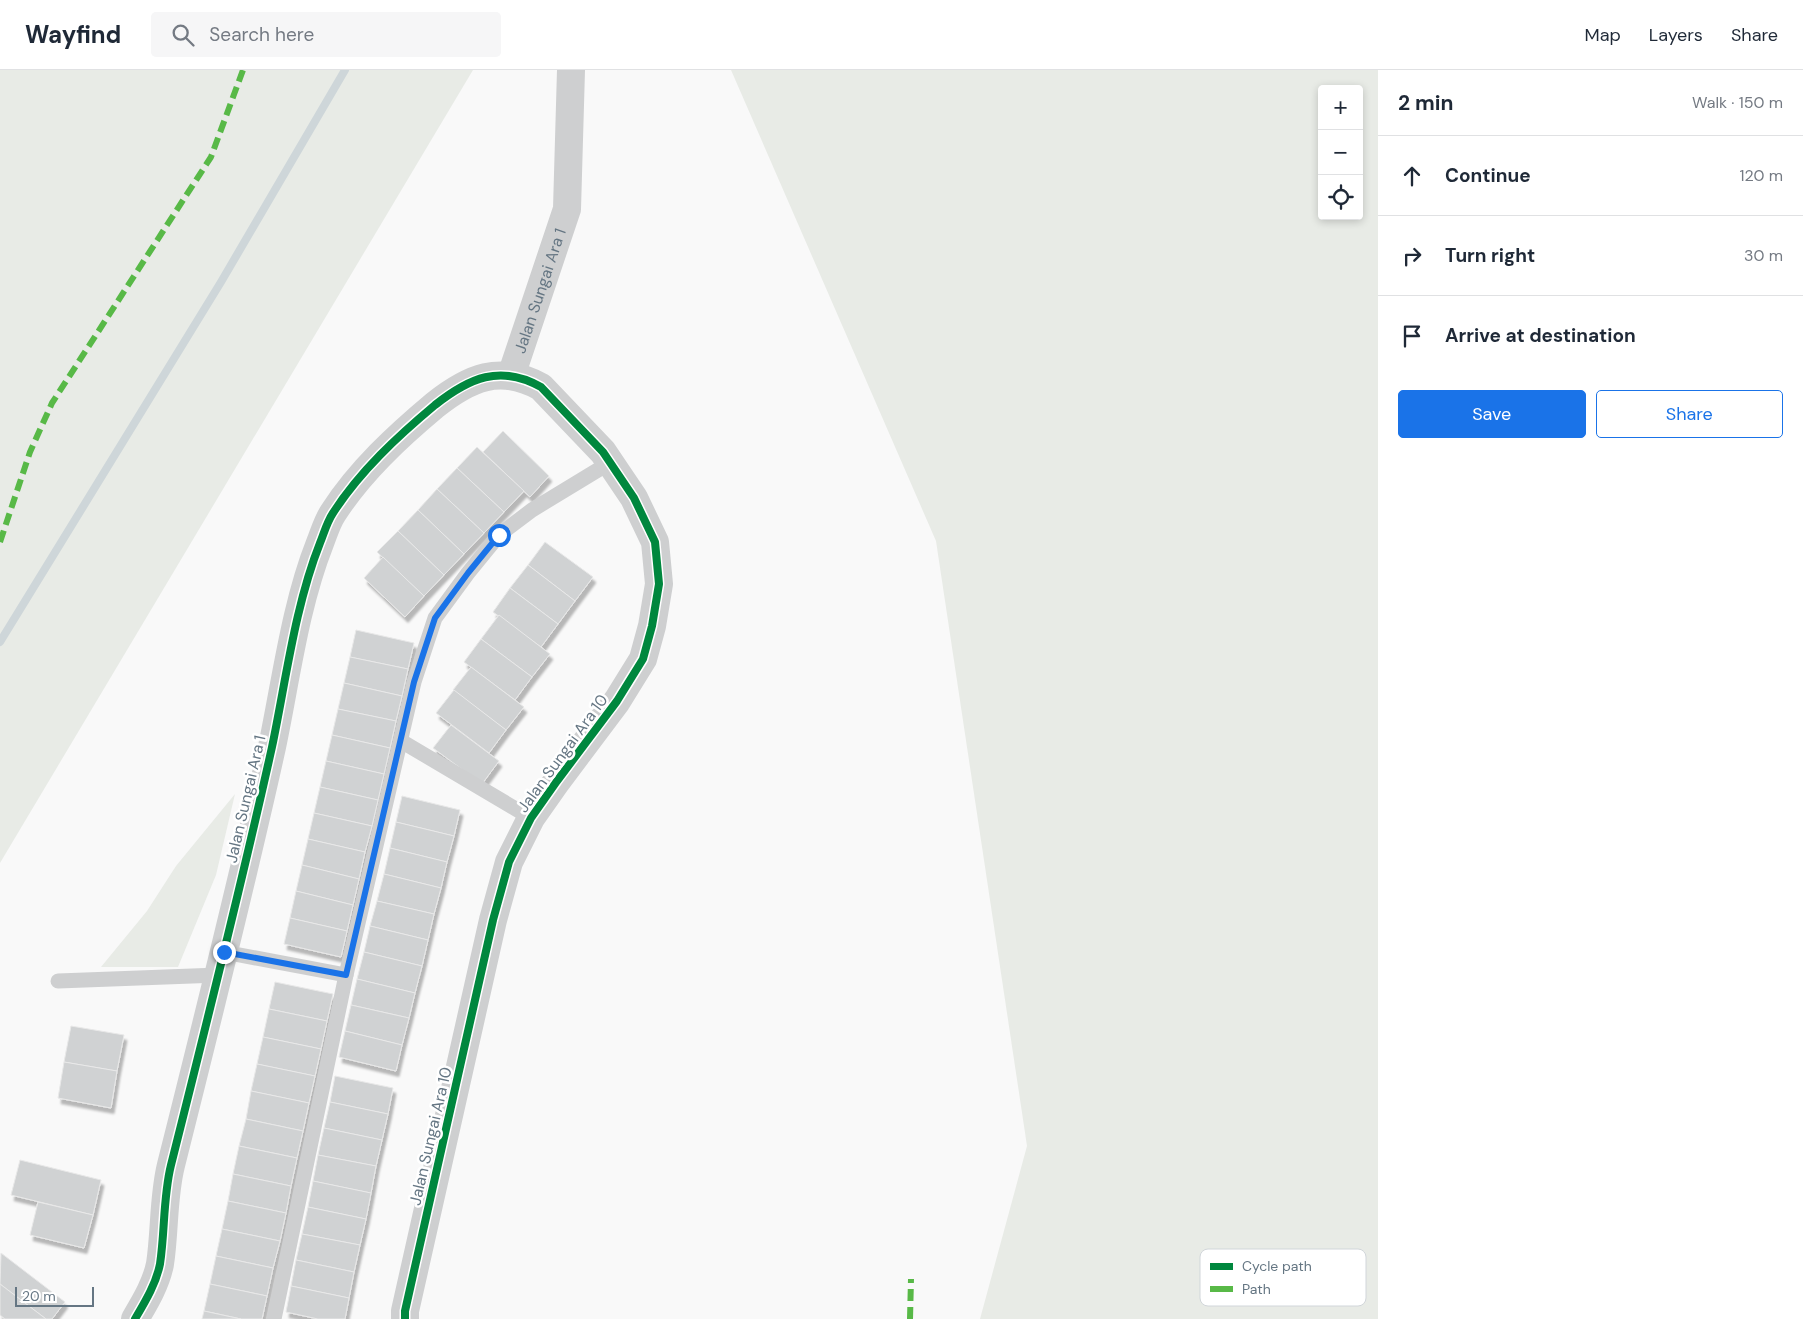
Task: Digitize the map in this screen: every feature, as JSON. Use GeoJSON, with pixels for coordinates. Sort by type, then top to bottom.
{"type":"FeatureCollection","features":[{"type":"Feature","properties":{"kind":"street","name":"Jalan Sungai Ara 1"},"geometry":{"type":"LineString","coordinates":[[136,1319],[151,1292],[160,1265],[168,1176],[222,963],[310,569],[332,514],[367,469],[408,428],[444,398],[481,377],[488,375],[511,376],[567,210],[571,70]]}},
{"type":"Feature","properties":{"kind":"street","name":"Jalan Sungai Ara 10"},"geometry":{"type":"LineString","coordinates":[[405,1319],[405,1311],[493,920],[509,862],[531,818],[617,702],[643,659],[652,626],[659,584],[655,542],[634,498],[611,462],[541,387],[511,376]]}},
{"type":"Feature","properties":{"kind":"lane"},"geometry":{"type":"LineString","coordinates":[[274,1319],[346,975],[414,682],[435,618],[499,535],[532,510],[611,462]]}},
{"type":"Feature","properties":{"kind":"lane"},"geometry":{"type":"LineString","coordinates":[[401,741],[531,818]]}},
{"type":"Feature","properties":{"kind":"lane"},"geometry":{"type":"LineString","coordinates":[[58,981],[222,963],[346,975]]}},
{"type":"Feature","properties":{"kind":"shaded area"},"geometry":{"type":"Polygon","coordinates":[[[0,70],[473,70],[0,863],[0,70]]]}},
{"type":"Feature","properties":{"kind":"shaded area"},"geometry":{"type":"Polygon","coordinates":[[[731,70],[1378,70],[1378,1319],[980,1319],[1027,1146],[936,541],[731,70]]]}},
{"type":"Feature","properties":{"kind":"shaded area"},"geometry":{"type":"Polygon","coordinates":[[[235,794],[216,875],[178,967],[101,967],[147,911],[176,866],[235,794]]]}},
{"type":"Feature","properties":{"kind":"building"},"geometry":{"type":"Polygon","coordinates":[[[503,431],[549,476],[530,497],[483,452],[503,431]]]}},
{"type":"Feature","properties":{"kind":"building"},"geometry":{"type":"Polygon","coordinates":[[[477,447],[524,491],[504,512],[457,468],[477,447]]]}},
{"type":"Feature","properties":{"kind":"building"},"geometry":{"type":"Polygon","coordinates":[[[457,468],[504,512],[484,533],[437,489],[457,468]]]}},
{"type":"Feature","properties":{"kind":"building"},"geometry":{"type":"Polygon","coordinates":[[[437,489],[484,533],[464,554],[418,510],[437,489]]]}},
{"type":"Feature","properties":{"kind":"building"},"geometry":{"type":"Polygon","coordinates":[[[418,510],[464,554],[444,575],[398,531],[418,510]]]}},
{"type":"Feature","properties":{"kind":"building"},"geometry":{"type":"Polygon","coordinates":[[[398,531],[444,575],[424,596],[377,552],[398,531]]]}},
{"type":"Feature","properties":{"kind":"building"},"geometry":{"type":"Polygon","coordinates":[[[545,542],[593,577],[575,601],[528,565],[545,542]]]}},
{"type":"Feature","properties":{"kind":"building"},"geometry":{"type":"Polygon","coordinates":[[[383,557],[424,596],[405,617],[364,578],[383,557]]]}},
{"type":"Feature","properties":{"kind":"building"},"geometry":{"type":"Polygon","coordinates":[[[528,565],[575,601],[558,624],[510,588],[528,565]]]}},
{"type":"Feature","properties":{"kind":"building"},"geometry":{"type":"Polygon","coordinates":[[[510,588],[558,624],[541,647],[493,612],[510,588]]]}},
{"type":"Feature","properties":{"kind":"building"},"geometry":{"type":"Polygon","coordinates":[[[499,615],[550,654],[532,677],[481,639],[499,615]]]}},
{"type":"Feature","properties":{"kind":"building"},"geometry":{"type":"Polygon","coordinates":[[[356,630],[414,643],[408,669],[350,657],[356,630]]]}},
{"type":"Feature","properties":{"kind":"building"},"geometry":{"type":"Polygon","coordinates":[[[481,639],[532,677],[515,700],[464,662],[481,639]]]}},
{"type":"Feature","properties":{"kind":"building"},"geometry":{"type":"Polygon","coordinates":[[[350,657],[408,669],[402,696],[344,683],[350,657]]]}},
{"type":"Feature","properties":{"kind":"building"},"geometry":{"type":"Polygon","coordinates":[[[471,667],[524,707],[506,730],[453,690],[471,667]]]}},
{"type":"Feature","properties":{"kind":"building"},"geometry":{"type":"Polygon","coordinates":[[[344,683],[402,696],[396,721],[338,709],[344,683]]]}},
{"type":"Feature","properties":{"kind":"building"},"geometry":{"type":"Polygon","coordinates":[[[454,690],[506,730],[489,753],[436,713],[454,690]]]}},
{"type":"Feature","properties":{"kind":"building"},"geometry":{"type":"Polygon","coordinates":[[[338,709],[396,721],[390,748],[332,735],[338,709]]]}},
{"type":"Feature","properties":{"kind":"building"},"geometry":{"type":"Polygon","coordinates":[[[451,725],[499,761],[482,784],[433,748],[451,725]]]}},
{"type":"Feature","properties":{"kind":"building"},"geometry":{"type":"Polygon","coordinates":[[[332,735],[390,748],[384,774],[326,761],[332,735]]]}},
{"type":"Feature","properties":{"kind":"building"},"geometry":{"type":"Polygon","coordinates":[[[326,761],[384,774],[378,800],[320,787],[326,761]]]}},
{"type":"Feature","properties":{"kind":"building"},"geometry":{"type":"Polygon","coordinates":[[[320,787],[378,800],[372,826],[314,813],[320,787]]]}},
{"type":"Feature","properties":{"kind":"building"},"geometry":{"type":"Polygon","coordinates":[[[402,796],[460,810],[454,836],[396,822],[402,796]]]}},
{"type":"Feature","properties":{"kind":"building"},"geometry":{"type":"Polygon","coordinates":[[[314,813],[372,826],[365,852],[308,839],[314,813]]]}},
{"type":"Feature","properties":{"kind":"building"},"geometry":{"type":"Polygon","coordinates":[[[396,822],[454,836],[447,862],[390,848],[396,822]]]}},
{"type":"Feature","properties":{"kind":"building"},"geometry":{"type":"Polygon","coordinates":[[[308,839],[365,852],[359,879],[302,865],[308,839]]]}},
{"type":"Feature","properties":{"kind":"building"},"geometry":{"type":"Polygon","coordinates":[[[390,848],[447,862],[441,888],[384,874],[390,848]]]}},
{"type":"Feature","properties":{"kind":"building"},"geometry":{"type":"Polygon","coordinates":[[[302,865],[359,879],[353,905],[296,891],[302,865]]]}},
{"type":"Feature","properties":{"kind":"building"},"geometry":{"type":"Polygon","coordinates":[[[384,874],[441,888],[434,914],[377,901],[384,874]]]}},
{"type":"Feature","properties":{"kind":"building"},"geometry":{"type":"Polygon","coordinates":[[[296,891],[353,905],[347,931],[290,918],[296,891]]]}},
{"type":"Feature","properties":{"kind":"building"},"geometry":{"type":"Polygon","coordinates":[[[377,901],[434,914],[428,940],[370,926],[377,901]]]}},
{"type":"Feature","properties":{"kind":"building"},"geometry":{"type":"Polygon","coordinates":[[[290,918],[347,931],[341,957],[284,944],[290,918]]]}},
{"type":"Feature","properties":{"kind":"building"},"geometry":{"type":"Polygon","coordinates":[[[370,926],[428,940],[422,966],[364,952],[370,926]]]}},
{"type":"Feature","properties":{"kind":"building"},"geometry":{"type":"Polygon","coordinates":[[[364,952],[422,966],[415,993],[357,979],[364,952]]]}},
{"type":"Feature","properties":{"kind":"building"},"geometry":{"type":"Polygon","coordinates":[[[357,979],[415,993],[409,1018],[351,1005],[357,979]]]}},
{"type":"Feature","properties":{"kind":"building"},"geometry":{"type":"Polygon","coordinates":[[[275,982],[333,994],[327,1021],[269,1009],[275,982]]]}},
{"type":"Feature","properties":{"kind":"building"},"geometry":{"type":"Polygon","coordinates":[[[351,1005],[409,1018],[402,1045],[345,1031],[351,1005]]]}},
{"type":"Feature","properties":{"kind":"building"},"geometry":{"type":"Polygon","coordinates":[[[269,1009],[327,1021],[321,1049],[263,1037],[269,1009]]]}},
{"type":"Feature","properties":{"kind":"building"},"geometry":{"type":"Polygon","coordinates":[[[71,1026],[124,1035],[117,1071],[64,1062],[71,1026]]]}},
{"type":"Feature","properties":{"kind":"building"},"geometry":{"type":"Polygon","coordinates":[[[345,1031],[402,1045],[396,1071],[339,1057],[345,1031]]]}},
{"type":"Feature","properties":{"kind":"building"},"geometry":{"type":"Polygon","coordinates":[[[263,1037],[321,1049],[315,1076],[257,1064],[263,1037]]]}},
{"type":"Feature","properties":{"kind":"building"},"geometry":{"type":"Polygon","coordinates":[[[64,1062],[117,1071],[111,1108],[58,1098],[64,1062]]]}},
{"type":"Feature","properties":{"kind":"building"},"geometry":{"type":"Polygon","coordinates":[[[257,1064],[315,1076],[309,1103],[251,1091],[257,1064]]]}},
{"type":"Feature","properties":{"kind":"building"},"geometry":{"type":"Polygon","coordinates":[[[335,1076],[393,1088],[388,1114],[330,1102],[335,1076]]]}},
{"type":"Feature","properties":{"kind":"building"},"geometry":{"type":"Polygon","coordinates":[[[251,1091],[309,1103],[303,1131],[246,1119],[251,1091]]]}},
{"type":"Feature","properties":{"kind":"building"},"geometry":{"type":"Polygon","coordinates":[[[330,1102],[388,1114],[382,1140],[324,1128],[330,1102]]]}},
{"type":"Feature","properties":{"kind":"building"},"geometry":{"type":"Polygon","coordinates":[[[246,1119],[303,1131],[297,1158],[239,1146],[246,1119]]]}},
{"type":"Feature","properties":{"kind":"building"},"geometry":{"type":"Polygon","coordinates":[[[324,1128],[382,1140],[376,1166],[318,1155],[324,1128]]]}},
{"type":"Feature","properties":{"kind":"building"},"geometry":{"type":"Polygon","coordinates":[[[239,1146],[297,1158],[291,1186],[233,1174],[239,1146]]]}},
{"type":"Feature","properties":{"kind":"building"},"geometry":{"type":"Polygon","coordinates":[[[318,1155],[376,1166],[371,1193],[313,1181],[318,1155]]]}},
{"type":"Feature","properties":{"kind":"building"},"geometry":{"type":"Polygon","coordinates":[[[20,1160],[101,1180],[93,1215],[11,1195],[20,1160]]]}},
{"type":"Feature","properties":{"kind":"building"},"geometry":{"type":"Polygon","coordinates":[[[233,1174],[291,1186],[286,1213],[228,1201],[233,1174]]]}},
{"type":"Feature","properties":{"kind":"building"},"geometry":{"type":"Polygon","coordinates":[[[313,1181],[371,1193],[366,1219],[308,1207],[313,1181]]]}},
{"type":"Feature","properties":{"kind":"building"},"geometry":{"type":"Polygon","coordinates":[[[228,1201],[286,1213],[280,1241],[222,1229],[228,1201]]]}},
{"type":"Feature","properties":{"kind":"building"},"geometry":{"type":"Polygon","coordinates":[[[38,1202],[93,1215],[84,1248],[30,1235],[38,1202]]]}},
{"type":"Feature","properties":{"kind":"building"},"geometry":{"type":"Polygon","coordinates":[[[308,1207],[366,1219],[360,1245],[302,1234],[308,1207]]]}},
{"type":"Feature","properties":{"kind":"building"},"geometry":{"type":"Polygon","coordinates":[[[222,1229],[280,1241],[273,1268],[216,1256],[222,1229]]]}},
{"type":"Feature","properties":{"kind":"building"},"geometry":{"type":"Polygon","coordinates":[[[302,1234],[360,1245],[354,1272],[296,1260],[302,1234]]]}},
{"type":"Feature","properties":{"kind":"building"},"geometry":{"type":"Polygon","coordinates":[[[1,1253],[65,1302],[52,1319],[46,1319],[0,1284],[1,1253]]]}},
{"type":"Feature","properties":{"kind":"building"},"geometry":{"type":"Polygon","coordinates":[[[216,1256],[273,1268],[267,1296],[210,1284],[216,1256]]]}},
{"type":"Feature","properties":{"kind":"building"},"geometry":{"type":"Polygon","coordinates":[[[296,1260],[354,1272],[349,1298],[291,1286],[296,1260]]]}},
{"type":"Feature","properties":{"kind":"building"},"geometry":{"type":"Polygon","coordinates":[[[0,1284],[46,1319],[5,1319],[0,1315],[0,1284]]]}},
{"type":"Feature","properties":{"kind":"building"},"geometry":{"type":"Polygon","coordinates":[[[210,1284],[267,1296],[262,1319],[241,1319],[204,1311],[210,1284]]]}},
{"type":"Feature","properties":{"kind":"building"},"geometry":{"type":"Polygon","coordinates":[[[291,1286],[349,1298],[345,1319],[318,1319],[286,1312],[291,1286]]]}},
{"type":"Feature","properties":{"kind":"building"},"geometry":{"type":"Polygon","coordinates":[[[204,1311],[241,1319],[202,1319],[204,1311]]]}},
{"type":"Feature","properties":{"kind":"waterway"},"geometry":{"type":"LineString","coordinates":[[0,642],[221,282],[345,70]]}},
{"type":"Feature","properties":{"kind":"marked path"},"geometry":{"type":"LineString","coordinates":[[0,542],[30,452],[52,403],[211,157],[243,70]]}},
{"type":"Feature","properties":{"kind":"marked path"},"geometry":{"type":"LineString","coordinates":[[910,1319],[911,1279]]}},
{"type":"Feature","properties":{"kind":"cycle path"},"geometry":{"type":"LineString","coordinates":[[135,1319],[153,1286],[160,1264],[168,1177],[260,799],[304,592],[311,567],[326,528],[331,516],[367,469],[407,429],[435,405],[473,381],[498,375],[512,376],[541,387],[603,452],[634,498],[655,542],[659,584],[652,626],[643,659],[617,701],[531,818],[509,862],[493,920],[405,1311],[405,1319]]}},
{"type":"Feature","properties":{"kind":"route"},"geometry":{"type":"LineString","coordinates":[[224,952],[346,975],[414,682],[435,618],[499,535]]}}]}
